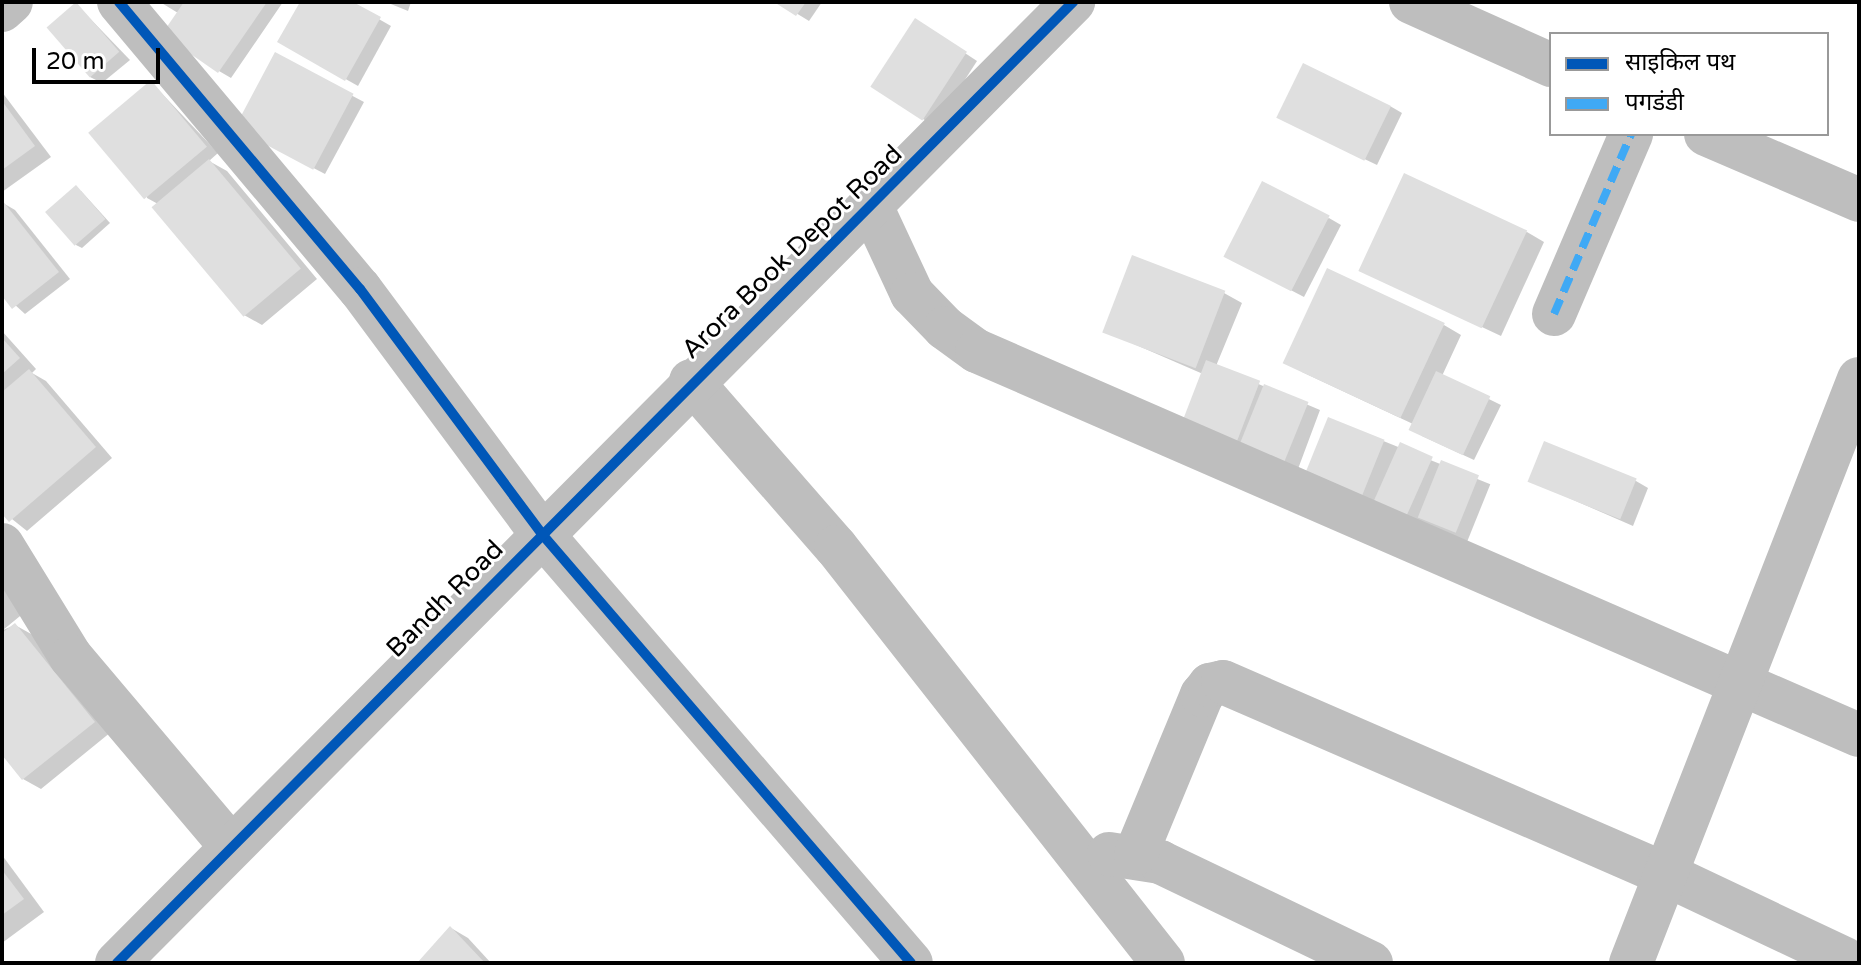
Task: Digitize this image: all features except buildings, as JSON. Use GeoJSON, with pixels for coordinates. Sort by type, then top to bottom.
{"type":"FeatureCollection","features":[{"type":"Feature","properties":{"kind":"street"},"geometry":{"type":"LineString","coordinates":[[2,10],[11,2]]}},
{"type":"Feature","properties":{"kind":"street"},"geometry":{"type":"LineString","coordinates":[[119,2],[360,289],[541,533]]}},
{"type":"Feature","properties":{"kind":"street"},"geometry":{"type":"LineString","coordinates":[[1411,2],[1549,64]]}},
{"type":"Feature","properties":{"kind":"street","name":"Arora Book Depot Road"},"geometry":{"type":"LineString","coordinates":[[541,533],[871,206],[1061,5]]}},
{"type":"Feature","properties":{"kind":"street"},"geometry":{"type":"LineString","coordinates":[[1554,314],[1630,136]]}},
{"type":"Feature","properties":{"kind":"street"},"geometry":{"type":"LineString","coordinates":[[1711,136],[1859,200]]}},
{"type":"Feature","properties":{"kind":"street"},"geometry":{"type":"LineString","coordinates":[[871,206],[912,294],[945,328],[977,351],[1859,735]]}},
{"type":"Feature","properties":{"kind":"street"},"geometry":{"type":"LineString","coordinates":[[1631,963],[1667,875],[1736,684],[1859,379]]}},
{"type":"Feature","properties":{"kind":"street"},"geometry":{"type":"LineString","coordinates":[[691,381],[836,547],[1163,963]]}},
{"type":"Feature","properties":{"kind":"street","name":"Bandh Road"},"geometry":{"type":"LineString","coordinates":[[117,963],[541,533],[911,963]]}},
{"type":"Feature","properties":{"kind":"street"},"geometry":{"type":"LineString","coordinates":[[2,545],[71,657],[231,846]]}},
{"type":"Feature","properties":{"kind":"street"},"geometry":{"type":"LineString","coordinates":[[1136,854],[1202,695],[1210,685],[1223,682],[1667,875],[1849,950]]}},
{"type":"Feature","properties":{"kind":"street"},"geometry":{"type":"LineString","coordinates":[[1084,865],[1106,854],[1136,854],[1371,963]]}},
{"type":"Feature","properties":{"kind":"marked path"},"geometry":{"type":"LineString","coordinates":[[1554,314],[1630,136]]}},
{"type":"Feature","properties":{"kind":"cycle path"},"geometry":{"type":"LineString","coordinates":[[119,2],[360,289],[541,533],[911,963]]}},
{"type":"Feature","properties":{"kind":"cycle path"},"geometry":{"type":"LineString","coordinates":[[117,963],[1073,2]]}}]}
